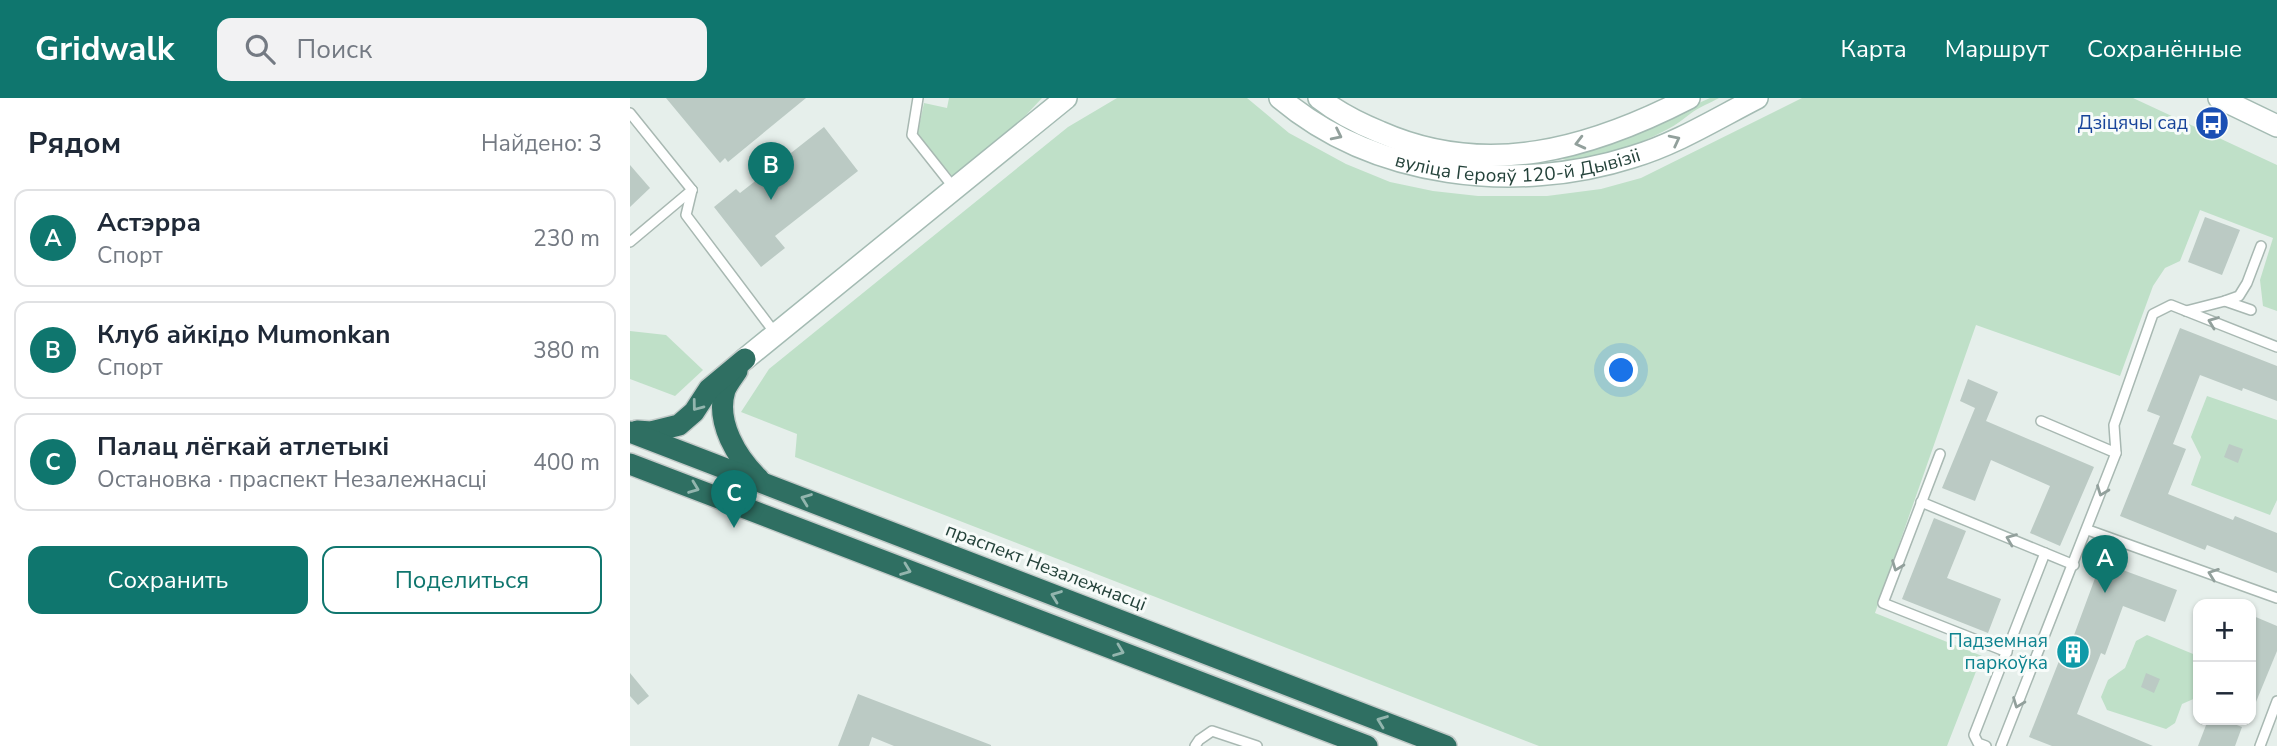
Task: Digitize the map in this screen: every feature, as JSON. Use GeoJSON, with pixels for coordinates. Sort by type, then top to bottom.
{"type":"FeatureCollection","features":[{"type":"Feature","properties":{"kind":"highway"},"geometry":{"type":"LineString","coordinates":[[630,431],[651,432],[679,425],[694,412],[709,389],[745,359]]}},
{"type":"Feature","properties":{"kind":"highway"},"geometry":{"type":"LineString","coordinates":[[745,359],[726,387],[723,399],[725,416],[728,433],[739,458],[763,483]]}},
{"type":"Feature","properties":{"kind":"highway","name":"праспект Незалежнасці"},"geometry":{"type":"LineString","coordinates":[[630,431],[1446,746]]}},
{"type":"Feature","properties":{"kind":"highway"},"geometry":{"type":"LineString","coordinates":[[630,464],[1367,746]]}},
{"type":"Feature","properties":{"kind":"street"},"geometry":{"type":"LineString","coordinates":[[1029,127],[1055,98]]}},
{"type":"Feature","properties":{"kind":"street"},"geometry":{"type":"LineString","coordinates":[[745,359],[1066,98]]}},
{"type":"Feature","properties":{"kind":"street","name":"вуліца Герояў 120-й Дывізіі"},"geometry":{"type":"LineString","coordinates":[[1280,98],[1327,130],[1395,160],[1430,169],[1492,176],[1578,170],[1634,157],[1665,145],[1757,98]]}},
{"type":"Feature","properties":{"kind":"street","name":"вуліца Герояў 120-й Дывізіі"},"geometry":{"type":"LineString","coordinates":[[1319,98],[1348,118],[1397,140],[1436,151],[1474,157],[1528,154],[1593,140],[1660,113],[1689,98]]}},
{"type":"Feature","properties":{"kind":"street"},"geometry":{"type":"LineString","coordinates":[[2219,98],[2277,126]]}},
{"type":"Feature","properties":{"kind":"lane"},"geometry":{"type":"LineString","coordinates":[[918,98],[912,135],[954,188]]}},
{"type":"Feature","properties":{"kind":"lane"},"geometry":{"type":"LineString","coordinates":[[630,113],[692,190]]}},
{"type":"Feature","properties":{"kind":"lane"},"geometry":{"type":"LineString","coordinates":[[630,243],[692,190]]}},
{"type":"Feature","properties":{"kind":"lane"},"geometry":{"type":"LineString","coordinates":[[692,190],[686,215],[776,334]]}},
{"type":"Feature","properties":{"kind":"lane"},"geometry":{"type":"LineString","coordinates":[[2186,311],[2239,296],[2261,246]]}},
{"type":"Feature","properties":{"kind":"lane"},"geometry":{"type":"LineString","coordinates":[[2225,301],[2251,310]]}},
{"type":"Feature","properties":{"kind":"lane"},"geometry":{"type":"LineString","coordinates":[[2001,746],[2116,453],[2114,425],[2153,314],[2171,305],[2277,347]]}},
{"type":"Feature","properties":{"kind":"lane"},"geometry":{"type":"LineString","coordinates":[[2041,421],[2116,453]]}},
{"type":"Feature","properties":{"kind":"lane"},"geometry":{"type":"LineString","coordinates":[[1940,454],[1883,603],[2007,652]]}},
{"type":"Feature","properties":{"kind":"lane"},"geometry":{"type":"LineString","coordinates":[[1921,502],[2074,565]]}},
{"type":"Feature","properties":{"kind":"lane"},"geometry":{"type":"LineString","coordinates":[[2088,530],[2277,598]]}},
{"type":"Feature","properties":{"kind":"lane"},"geometry":{"type":"LineString","coordinates":[[1986,746],[1978,743],[1974,735],[2045,553]]}},
{"type":"Feature","properties":{"kind":"lane"},"geometry":{"type":"LineString","coordinates":[[2260,746],[2277,701]]}},
{"type":"Feature","properties":{"kind":"lane"},"geometry":{"type":"LineString","coordinates":[[1195,746],[1212,731],[1257,746]]}},
{"type":"Feature","properties":{"kind":"green space"},"geometry":{"type":"Polygon","coordinates":[[[949,98],[1042,98],[1014,128],[954,178],[917,135],[924,103],[947,108],[949,98]]]}},
{"type":"Feature","properties":{"kind":"green space"},"geometry":{"type":"Polygon","coordinates":[[[1117,98],[1247,98],[1289,133],[1346,164],[1390,182],[1433,191],[1478,196],[1547,196],[1601,189],[1641,178],[1802,98],[2133,98],[2277,165],[2277,311],[2263,306],[2260,280],[2273,238],[2200,210],[2180,261],[2165,268],[2153,286],[2120,376],[1976,325],[1875,613],[1982,656],[1947,746],[1539,746],[795,457],[797,434],[741,412],[769,369],[1068,127],[1117,98]]]}},
{"type":"Feature","properties":{"kind":"green space"},"geometry":{"type":"Polygon","coordinates":[[[1710,98],[1719,98],[1671,127],[1630,146],[1583,160],[1560,158],[1607,144],[1710,98]]]}},
{"type":"Feature","properties":{"kind":"green space"},"geometry":{"type":"Polygon","coordinates":[[[630,331],[666,335],[703,370],[675,396],[630,379],[630,331]]]}},
{"type":"Feature","properties":{"kind":"green space"},"geometry":{"type":"Polygon","coordinates":[[[2207,396],[2277,420],[2277,500],[2270,515],[2191,485],[2201,457],[2191,437],[2207,396]]]}},
{"type":"Feature","properties":{"kind":"green space"},"geometry":{"type":"Polygon","coordinates":[[[2147,635],[2193,654],[2193,699],[2182,704],[2175,723],[2166,729],[2107,710],[2101,697],[2108,680],[2125,668],[2136,641],[2147,635]]]}},
{"type":"Feature","properties":{"kind":"building"},"geometry":{"type":"Polygon","coordinates":[[[666,98],[806,98],[728,162],[725,158],[720,163],[666,98]]]}},
{"type":"Feature","properties":{"kind":"building"},"geometry":{"type":"Polygon","coordinates":[[[824,127],[858,171],[775,236],[785,248],[761,267],[714,207],[736,189],[740,193],[824,127]]]}},
{"type":"Feature","properties":{"kind":"building"},"geometry":{"type":"Polygon","coordinates":[[[630,165],[650,188],[630,207],[630,165]]]}},
{"type":"Feature","properties":{"kind":"building"},"geometry":{"type":"Polygon","coordinates":[[[2205,217],[2240,230],[2222,275],[2188,262],[2205,217]]]}},
{"type":"Feature","properties":{"kind":"building"},"geometry":{"type":"Polygon","coordinates":[[[2180,328],[2277,366],[2277,401],[2200,375],[2173,444],[2186,449],[2168,494],[2233,520],[2235,516],[2277,533],[2277,573],[2207,545],[2205,550],[2120,516],[2160,416],[2147,411],[2180,328]]]}},
{"type":"Feature","properties":{"kind":"building"},"geometry":{"type":"Polygon","coordinates":[[[1968,379],[1998,392],[1986,421],[2094,467],[2060,546],[2030,533],[2050,486],[1991,460],[1975,501],[1942,488],[1975,408],[1960,401],[1968,379]]]}},
{"type":"Feature","properties":{"kind":"building"},"geometry":{"type":"Polygon","coordinates":[[[2229,444],[2243,449],[2238,463],[2224,457],[2229,444]]]}},
{"type":"Feature","properties":{"kind":"building"},"geometry":{"type":"Polygon","coordinates":[[[1934,518],[1966,531],[1947,578],[2001,599],[1988,633],[1902,599],[1934,518]]]}},
{"type":"Feature","properties":{"kind":"building"},"geometry":{"type":"Polygon","coordinates":[[[2101,562],[2177,590],[2165,622],[2123,606],[2105,655],[2101,653],[2077,714],[2153,746],[2052,746],[2029,737],[2061,656],[2065,658],[2070,646],[2101,562]]]}},
{"type":"Feature","properties":{"kind":"building"},"geometry":{"type":"Polygon","coordinates":[[[2256,617],[2277,626],[2277,651],[2256,702],[2256,617]]]}},
{"type":"Feature","properties":{"kind":"building"},"geometry":{"type":"Polygon","coordinates":[[[630,673],[649,696],[638,705],[630,696],[630,673]]]}},
{"type":"Feature","properties":{"kind":"building"},"geometry":{"type":"Polygon","coordinates":[[[2146,673],[2160,679],[2154,693],[2141,687],[2146,673]]]}},
{"type":"Feature","properties":{"kind":"building"},"geometry":{"type":"Polygon","coordinates":[[[858,694],[991,746],[894,746],[872,737],[869,746],[838,746],[858,694]]]}},
{"type":"Feature","properties":{"kind":"building"},"geometry":{"type":"Polygon","coordinates":[[[2206,725],[2242,727],[2235,746],[2198,746],[2206,725]]]}},
{"type":"Feature","properties":{"kind":"place","name":"Дзіцячы сад"},"geometry":{"type":"Point","coordinates":[2212,123]}},
{"type":"Feature","properties":{"kind":"place","name":"Клуб айкідо Mumonkan"},"geometry":{"type":"Point","coordinates":[771,200]}},
{"type":"Feature","properties":{"kind":"place","name":"Палац лёгкай атлетыкі"},"geometry":{"type":"Point","coordinates":[734,528]}},
{"type":"Feature","properties":{"kind":"place","name":"Астэрра"},"geometry":{"type":"Point","coordinates":[2105,593]}},
{"type":"Feature","properties":{"kind":"place","name":"Падземная паркоўка"},"geometry":{"type":"Point","coordinates":[2073,652]}}]}
